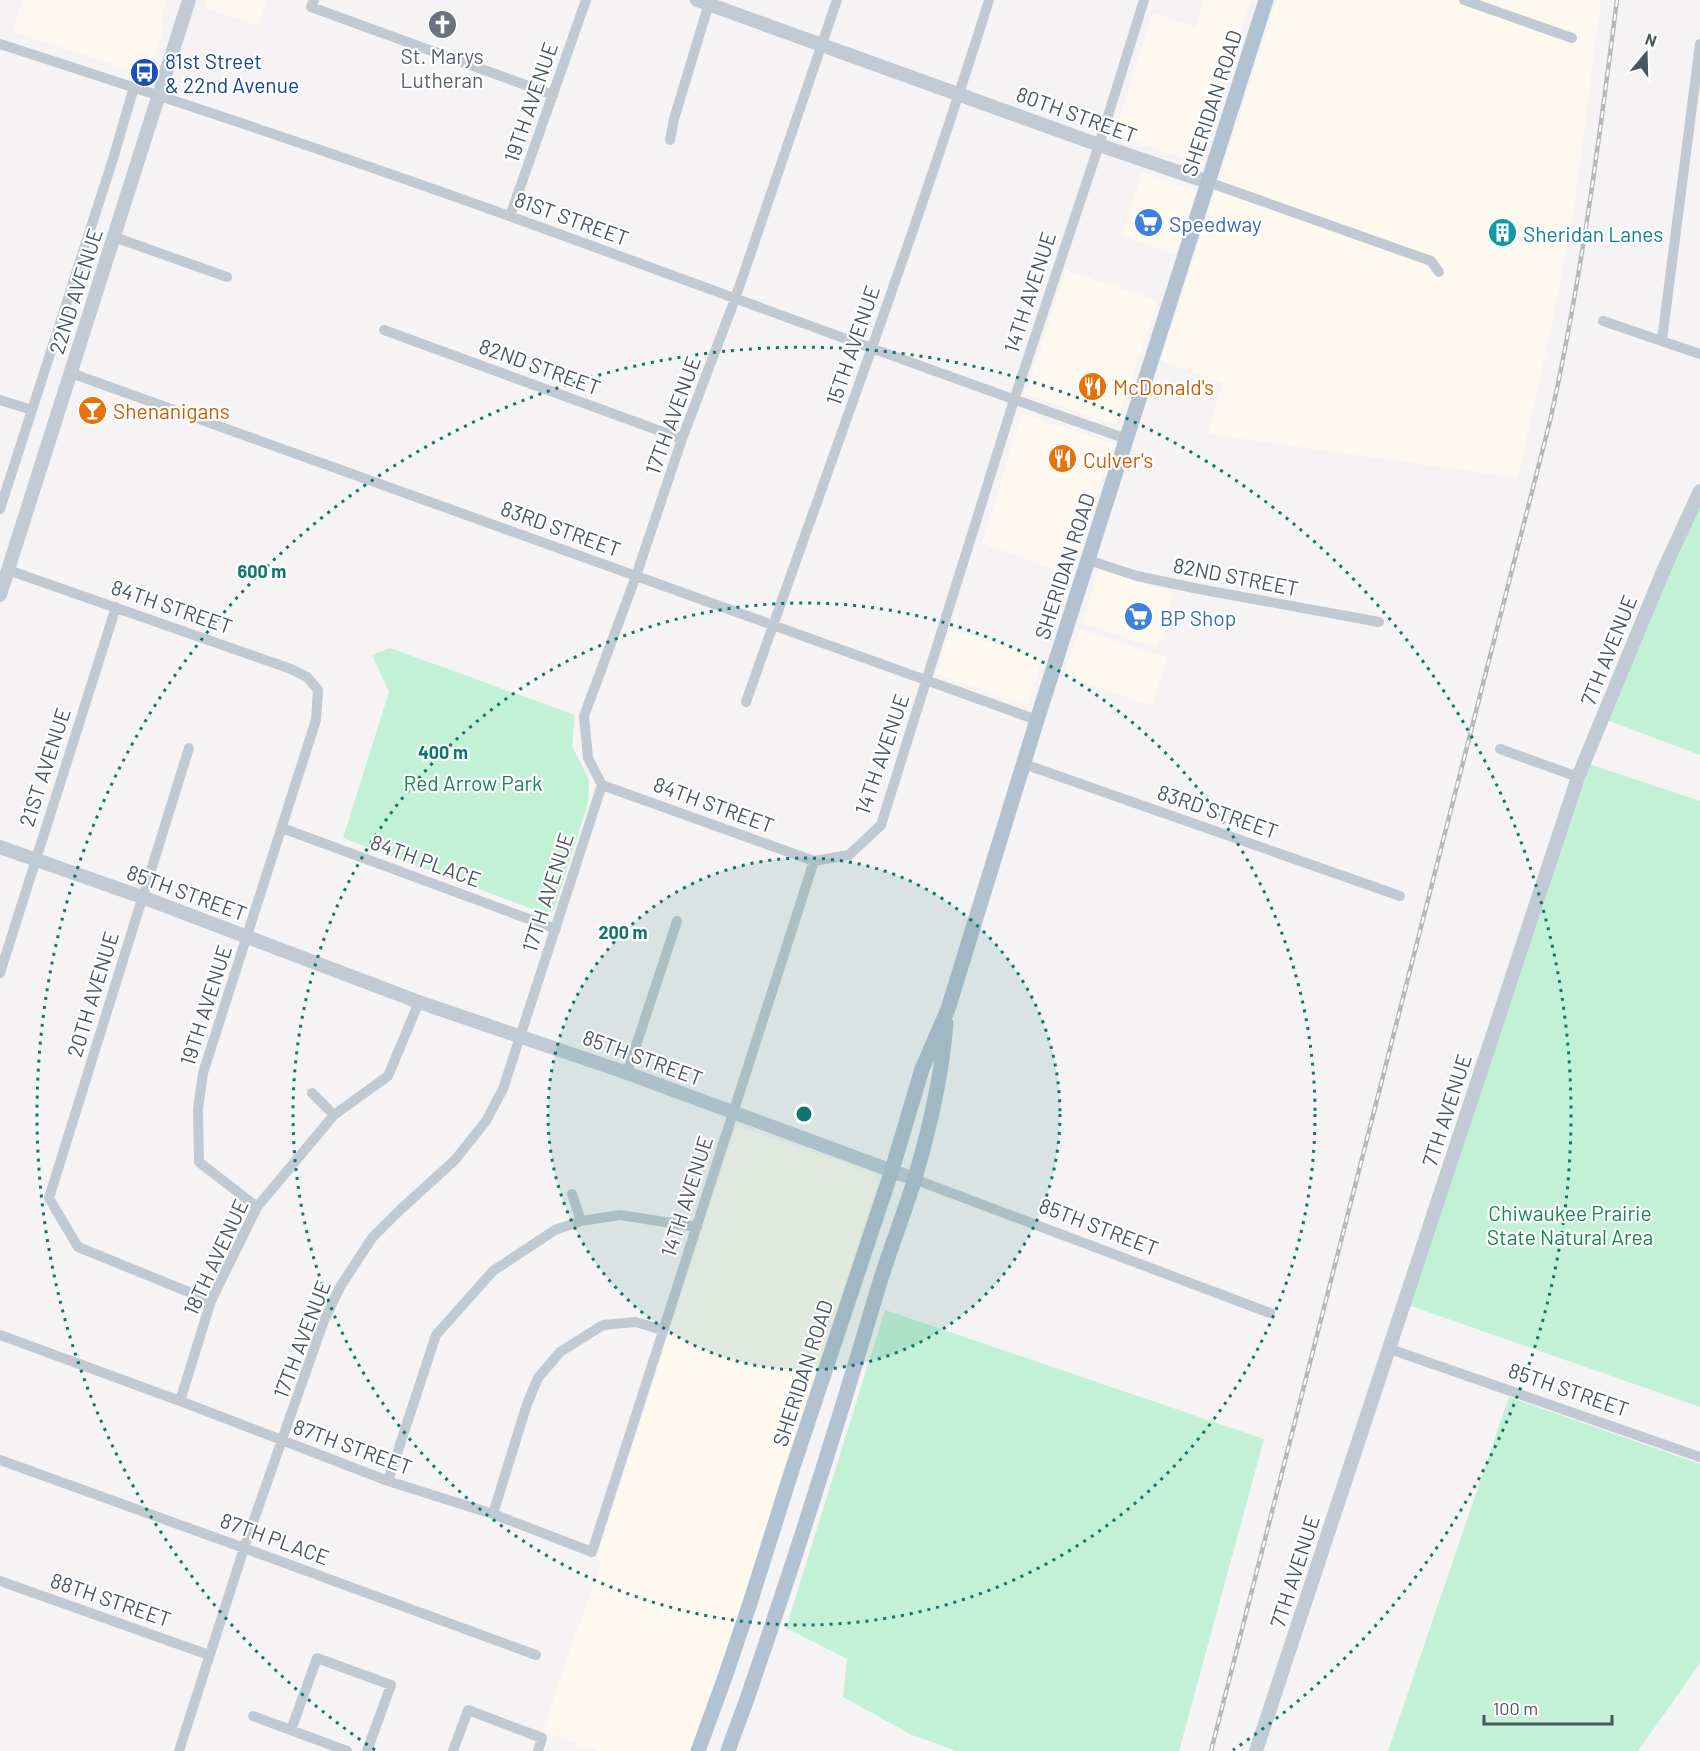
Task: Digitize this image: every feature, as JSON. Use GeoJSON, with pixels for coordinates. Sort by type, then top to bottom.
{"type":"FeatureCollection","features":[{"type":"Feature","properties":{"kind":"main road","name":"SHERIDAN ROAD"},"geometry":{"type":"LineString","coordinates":[[698,1751],[725,1677],[892,1170],[922,1070],[948,1009],[1037,720],[1266,0]]}},
{"type":"Feature","properties":{"kind":"main road","name":"SHERIDAN ROAD"},"geometry":{"type":"LineString","coordinates":[[728,1751],[812,1506],[914,1179],[927,1133],[944,1055],[948,1009]]}},
{"type":"Feature","properties":{"kind":"street","name":"22ND AVENUE"},"geometry":{"type":"LineString","coordinates":[[0,595],[189,0]]}},
{"type":"Feature","properties":{"kind":"street","name":"19TH AVENUE"},"geometry":{"type":"LineString","coordinates":[[510,216],[586,0]]}},
{"type":"Feature","properties":{"kind":"street","name":"17TH AVENUE"},"geometry":{"type":"LineString","coordinates":[[178,1751],[244,1548],[324,1323],[340,1287],[372,1238],[455,1160],[486,1121],[503,1089],[602,785],[588,758],[584,716],[636,576],[682,439],[735,299],[837,0]]}},
{"type":"Feature","properties":{"kind":"street","name":"15TH AVENUE"},"geometry":{"type":"LineString","coordinates":[[746,702],[872,348],[989,0]]}},
{"type":"Feature","properties":{"kind":"street","name":"14TH AVENUE"},"geometry":{"type":"LineString","coordinates":[[592,1552],[814,861],[849,855],[881,825],[1014,400],[1099,145],[1144,0]]}},
{"type":"Feature","properties":{"kind":"street"},"geometry":{"type":"LineString","coordinates":[[1464,0],[1572,38]]}},
{"type":"Feature","properties":{"kind":"street"},"geometry":{"type":"LineString","coordinates":[[670,140],[705,2]]}},
{"type":"Feature","properties":{"kind":"street","name":"80TH STREET"},"geometry":{"type":"LineString","coordinates":[[705,2],[1099,145],[1431,261],[1438,272]]}},
{"type":"Feature","properties":{"kind":"street"},"geometry":{"type":"LineString","coordinates":[[313,4],[553,95]]}},
{"type":"Feature","properties":{"kind":"street","name":"81ST STREET"},"geometry":{"type":"LineString","coordinates":[[0,44],[134,87],[510,216],[1127,439]]}},
{"type":"Feature","properties":{"kind":"street"},"geometry":{"type":"LineString","coordinates":[[1662,340],[1698,78],[1700,44]]}},
{"type":"Feature","properties":{"kind":"street"},"geometry":{"type":"LineString","coordinates":[[0,509],[134,87]]}},
{"type":"Feature","properties":{"kind":"street"},"geometry":{"type":"LineString","coordinates":[[114,237],[227,277]]}},
{"type":"Feature","properties":{"kind":"street"},"geometry":{"type":"LineString","coordinates":[[1603,321],[1700,354]]}},
{"type":"Feature","properties":{"kind":"street","name":"82ND STREET"},"geometry":{"type":"LineString","coordinates":[[384,330],[682,439]]}},
{"type":"Feature","properties":{"kind":"street","name":"83RD STREET"},"geometry":{"type":"LineString","coordinates":[[71,373],[1037,720]]}},
{"type":"Feature","properties":{"kind":"street"},"geometry":{"type":"LineString","coordinates":[[0,400],[32,410]]}},
{"type":"Feature","properties":{"kind":"street","name":"7TH AVENUE"},"geometry":{"type":"LineString","coordinates":[[1256,1751],[1578,777],[1658,584],[1700,491]]}},
{"type":"Feature","properties":{"kind":"street","name":"82ND STREET"},"geometry":{"type":"LineString","coordinates":[[1088,560],[1137,576],[1379,622]]}},
{"type":"Feature","properties":{"kind":"street","name":"84TH STREET"},"geometry":{"type":"LineString","coordinates":[[8,570],[291,669],[307,677],[318,690]]}},
{"type":"Feature","properties":{"kind":"street","name":"21ST AVENUE"},"geometry":{"type":"LineString","coordinates":[[0,973],[116,607]]}},
{"type":"Feature","properties":{"kind":"street","name":"19TH AVENUE"},"geometry":{"type":"LineString","coordinates":[[257,1207],[199,1162],[198,1109],[203,1073],[316,720],[318,690]]}},
{"type":"Feature","properties":{"kind":"street","name":"20TH AVENUE"},"geometry":{"type":"LineString","coordinates":[[189,748],[49,1198],[78,1247],[211,1300]]}},
{"type":"Feature","properties":{"kind":"street"},"geometry":{"type":"LineString","coordinates":[[1500,749],[1578,777]]}},
{"type":"Feature","properties":{"kind":"street","name":"83RD STREET"},"geometry":{"type":"LineString","coordinates":[[1024,764],[1400,896]]}},
{"type":"Feature","properties":{"kind":"street","name":"84TH STREET"},"geometry":{"type":"LineString","coordinates":[[602,785],[814,861]]}},
{"type":"Feature","properties":{"kind":"street","name":"84TH PLACE"},"geometry":{"type":"LineString","coordinates":[[282,828],[556,929]]}},
{"type":"Feature","properties":{"kind":"street","name":"85TH STREET"},"geometry":{"type":"LineString","coordinates":[[0,847],[142,897],[419,1002],[734,1112],[1270,1313]]}},
{"type":"Feature","properties":{"kind":"street"},"geometry":{"type":"LineString","coordinates":[[627,1073],[677,921]]}},
{"type":"Feature","properties":{"kind":"street","name":"18TH AVENUE"},"geometry":{"type":"LineString","coordinates":[[180,1401],[211,1300],[257,1207],[334,1115],[388,1076],[419,1002]]}},
{"type":"Feature","properties":{"kind":"street"},"geometry":{"type":"LineString","coordinates":[[312,1093],[334,1115]]}},
{"type":"Feature","properties":{"kind":"street"},"geometry":{"type":"LineString","coordinates":[[572,1194],[580,1221]]}},
{"type":"Feature","properties":{"kind":"street"},"geometry":{"type":"LineString","coordinates":[[388,1481],[436,1335],[493,1271],[555,1230],[580,1221],[620,1215],[697,1227]]}},
{"type":"Feature","properties":{"kind":"street"},"geometry":{"type":"LineString","coordinates":[[493,1514],[534,1387],[538,1378],[560,1352],[603,1325],[636,1322],[662,1330]]}},
{"type":"Feature","properties":{"kind":"street","name":"87TH STREET"},"geometry":{"type":"LineString","coordinates":[[0,1335],[388,1481],[493,1514],[592,1552]]}},
{"type":"Feature","properties":{"kind":"street","name":"85TH STREET"},"geometry":{"type":"LineString","coordinates":[[1390,1349],[1700,1457]]}},
{"type":"Feature","properties":{"kind":"street","name":"87TH PLACE"},"geometry":{"type":"LineString","coordinates":[[0,1460],[536,1656]]}},
{"type":"Feature","properties":{"kind":"street","name":"88TH STREET"},"geometry":{"type":"LineString","coordinates":[[0,1581],[209,1655]]}},
{"type":"Feature","properties":{"kind":"street"},"geometry":{"type":"LineString","coordinates":[[291,1730],[316,1658],[391,1685],[368,1751]]}},
{"type":"Feature","properties":{"kind":"street"},"geometry":{"type":"LineString","coordinates":[[453,1751],[468,1710],[542,1738],[538,1751]]}},
{"type":"Feature","properties":{"kind":"street"},"geometry":{"type":"LineString","coordinates":[[253,1716],[347,1751]]}},
{"type":"Feature","properties":{"kind":"shaded area"},"geometry":{"type":"Polygon","coordinates":[[[23,0],[167,0],[161,19],[164,27],[148,75],[12,32],[23,0]]]}},
{"type":"Feature","properties":{"kind":"shaded area"},"geometry":{"type":"Polygon","coordinates":[[[207,0],[267,0],[258,26],[204,8],[207,0]]]}},
{"type":"Feature","properties":{"kind":"shaded area"},"geometry":{"type":"Polygon","coordinates":[[[1204,0],[1251,0],[1198,164],[1114,134],[1153,13],[1196,27],[1204,0]]]}},
{"type":"Feature","properties":{"kind":"shaded area"},"geometry":{"type":"Polygon","coordinates":[[[1277,0],[1601,0],[1573,216],[1518,478],[1207,434],[1223,383],[1161,361],[1277,0]]]}},
{"type":"Feature","properties":{"kind":"shaded area"},"geometry":{"type":"Polygon","coordinates":[[[1142,172],[1196,191],[1175,255],[1121,235],[1142,172]]]}},
{"type":"Feature","properties":{"kind":"shaded area"},"geometry":{"type":"Polygon","coordinates":[[[1066,270],[1158,301],[1116,425],[1026,394],[1066,270]]]}},
{"type":"Feature","properties":{"kind":"shaded area"},"geometry":{"type":"Polygon","coordinates":[[[1022,413],[1114,444],[1068,575],[982,543],[1022,413]]]}},
{"type":"Feature","properties":{"kind":"shaded area"},"geometry":{"type":"Polygon","coordinates":[[[1099,568],[1174,593],[1157,648],[1082,623],[1099,568]]]}},
{"type":"Feature","properties":{"kind":"shaded area"},"geometry":{"type":"Polygon","coordinates":[[[950,629],[1042,659],[1028,706],[937,675],[950,629]]]}},
{"type":"Feature","properties":{"kind":"shaded area"},"geometry":{"type":"Polygon","coordinates":[[[1080,629],[1168,658],[1151,706],[1079,681],[1076,676],[1065,672],[1080,629]]]}},
{"type":"Feature","properties":{"kind":"shaded area"},"geometry":{"type":"Polygon","coordinates":[[[740,1127],[869,1172],[876,1177],[877,1186],[727,1654],[690,1751],[597,1751],[542,1731],[601,1562],[596,1560],[732,1137],[735,1130],[740,1127]]]}},
{"type":"Feature","properties":{"kind":"green space"},"geometry":{"type":"Polygon","coordinates":[[[1700,501],[1700,755],[1606,720],[1700,501]]]}},
{"type":"Feature","properties":{"kind":"green space","name":"Red Arrow Park"},"geometry":{"type":"Polygon","coordinates":[[[390,648],[575,715],[572,746],[589,780],[588,803],[554,910],[545,914],[343,838],[389,692],[372,655],[390,648]]]}},
{"type":"Feature","properties":{"kind":"green space","name":"Chiwaukee Prairie State Natural Area"},"geometry":{"type":"Polygon","coordinates":[[[1589,764],[1700,801],[1700,1407],[1408,1305],[1589,764]]]}},
{"type":"Feature","properties":{"kind":"green space"},"geometry":{"type":"Polygon","coordinates":[[[885,1310],[1264,1439],[1179,1751],[957,1751],[912,1735],[843,1697],[847,1659],[786,1628],[885,1310]]]}},
{"type":"Feature","properties":{"kind":"green space"},"geometry":{"type":"Polygon","coordinates":[[[1509,1397],[1700,1464],[1700,1663],[1638,1751],[1388,1751],[1509,1397]]]}},
{"type":"Feature","properties":{"kind":"railway"},"geometry":{"type":"LineString","coordinates":[[1211,1751],[1550,421],[1580,264],[1617,0]]}},
{"type":"Feature","properties":{"kind":"place","name":"St. Marys Lutheran"},"geometry":{"type":"Point","coordinates":[442,24]}},
{"type":"Feature","properties":{"kind":"place","name":"81st Street & 22nd Avenue"},"geometry":{"type":"Point","coordinates":[144,72]}},
{"type":"Feature","properties":{"kind":"place","name":"Speedway"},"geometry":{"type":"Point","coordinates":[1148,223]}},
{"type":"Feature","properties":{"kind":"place","name":"Sheridan Lanes"},"geometry":{"type":"Point","coordinates":[1502,233]}},
{"type":"Feature","properties":{"kind":"place","name":"McDonald's"},"geometry":{"type":"Point","coordinates":[1092,386]}},
{"type":"Feature","properties":{"kind":"place","name":"Shenanigans"},"geometry":{"type":"Point","coordinates":[92,410]}},
{"type":"Feature","properties":{"kind":"place","name":"Culver's"},"geometry":{"type":"Point","coordinates":[1062,459]}},
{"type":"Feature","properties":{"kind":"place","name":"BP Shop"},"geometry":{"type":"Point","coordinates":[1139,617]}}]}
